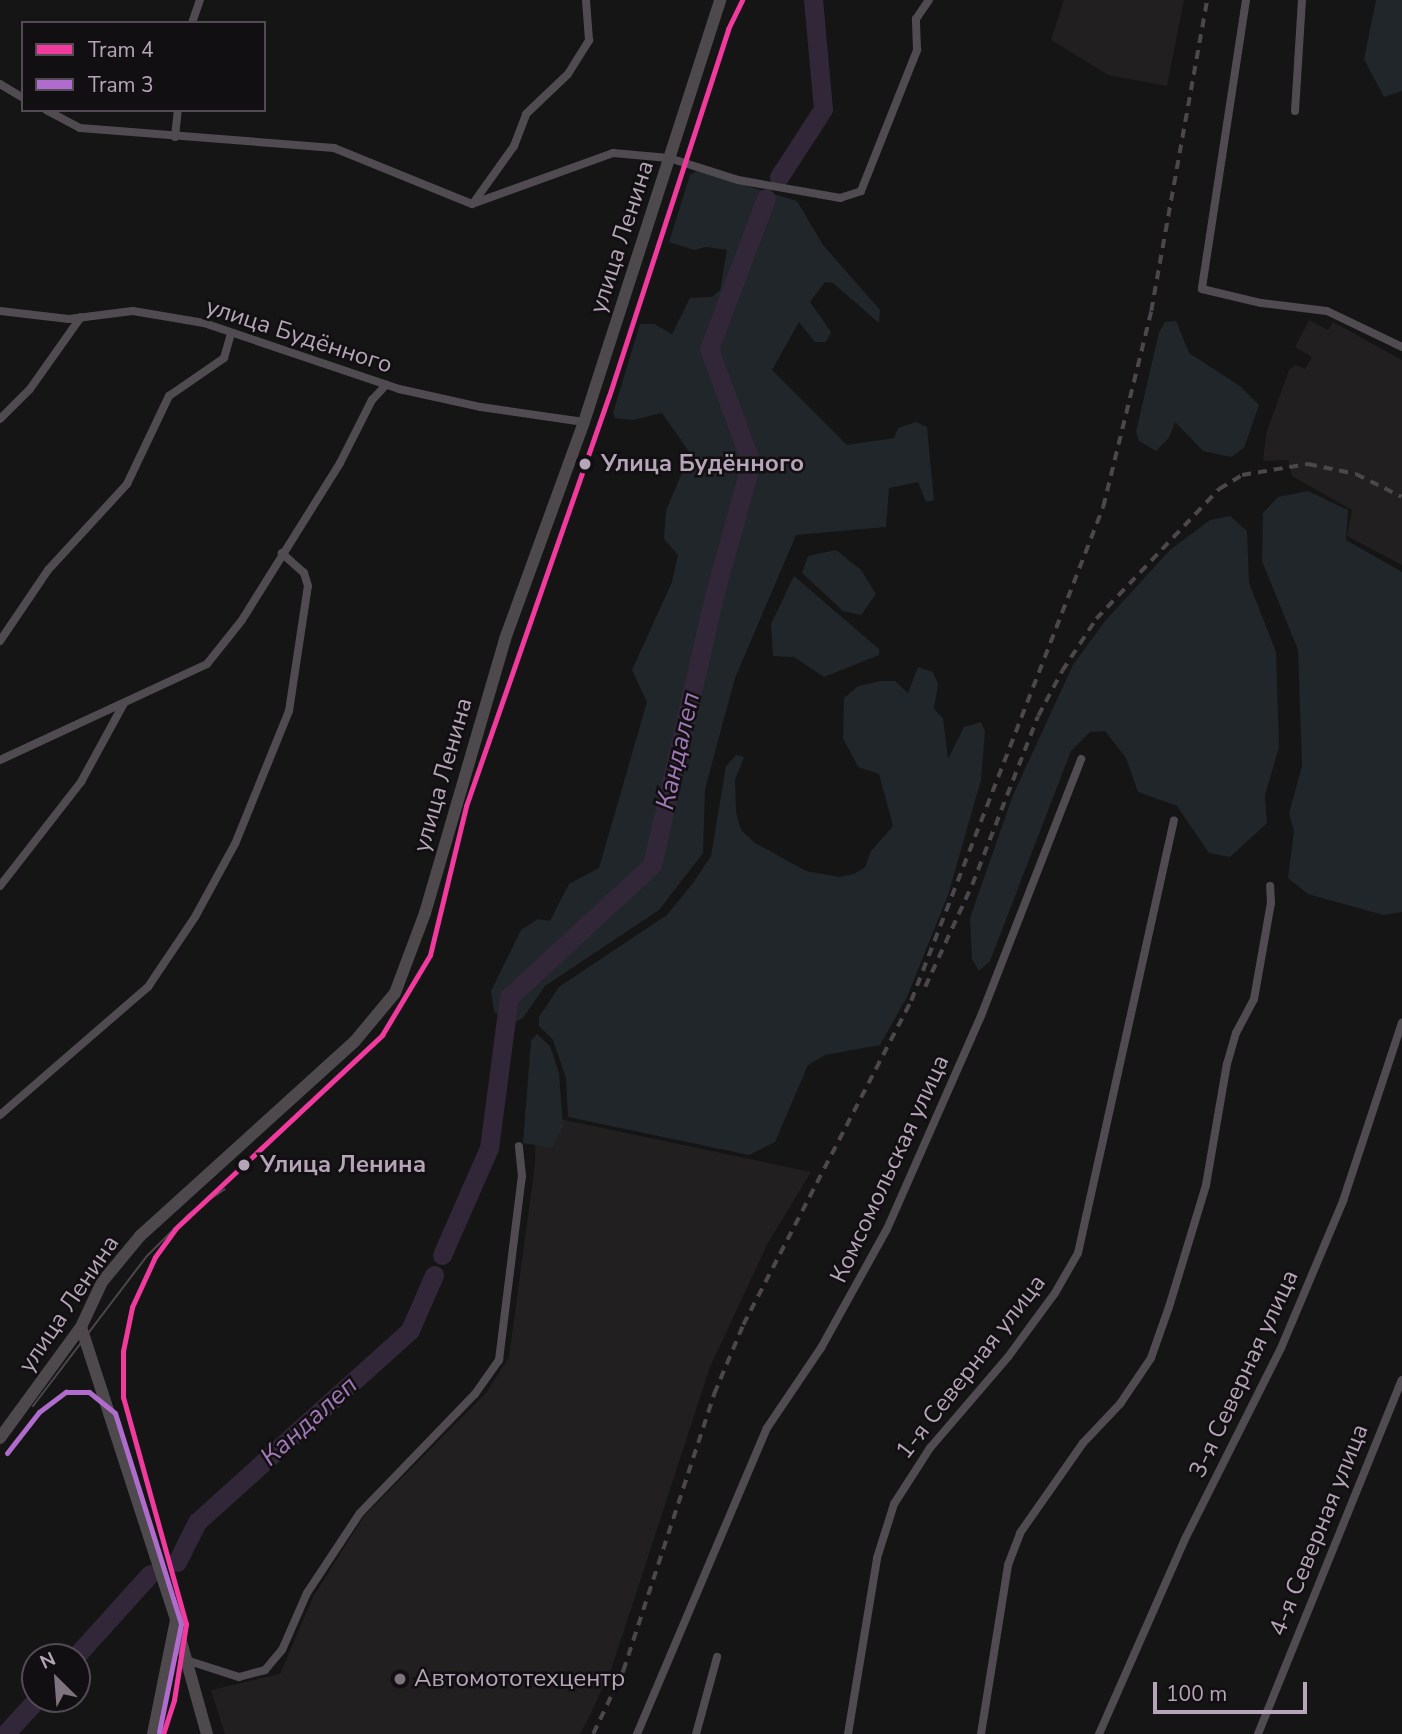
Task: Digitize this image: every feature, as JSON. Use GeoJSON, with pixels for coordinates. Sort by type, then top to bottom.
{"type":"FeatureCollection","features":[{"type":"Feature","properties":{"kind":"main road","name":"улица Ленина"},"geometry":{"type":"LineString","coordinates":[[0,1438],[81,1327],[103,1282],[139,1236],[355,1041],[395,993],[425,913],[505,639],[584,422],[720,0]]}},
{"type":"Feature","properties":{"kind":"main road"},"geometry":{"type":"LineString","coordinates":[[81,1327],[176,1620],[183,1659],[207,1734]]}},
{"type":"Feature","properties":{"kind":"main road"},"geometry":{"type":"LineString","coordinates":[[153,1734],[176,1620]]}},
{"type":"Feature","properties":{"kind":"street"},"geometry":{"type":"LineString","coordinates":[[193,21],[200,0]]}},
{"type":"Feature","properties":{"kind":"street"},"geometry":{"type":"LineString","coordinates":[[472,204],[514,146],[526,114],[568,75],[589,40],[586,0]]}},
{"type":"Feature","properties":{"kind":"street"},"geometry":{"type":"LineString","coordinates":[[50,112],[80,128],[174,137],[212,135],[334,148],[472,204],[613,153],[669,159],[737,180],[840,198],[861,191],[917,50],[916,19],[929,0]]}},
{"type":"Feature","properties":{"kind":"street"},"geometry":{"type":"LineString","coordinates":[[1246,0],[1202,289],[1261,303],[1327,311],[1402,347]]}},
{"type":"Feature","properties":{"kind":"street"},"geometry":{"type":"LineString","coordinates":[[1295,111],[1302,0]]}},
{"type":"Feature","properties":{"kind":"street"},"geometry":{"type":"LineString","coordinates":[[0,84],[21,97]]}},
{"type":"Feature","properties":{"kind":"street"},"geometry":{"type":"LineString","coordinates":[[174,137],[178,112]]}},
{"type":"Feature","properties":{"kind":"street","name":"улица Будённого"},"geometry":{"type":"LineString","coordinates":[[0,311],[81,317],[133,311],[204,323],[386,385],[481,407],[584,422]]}},
{"type":"Feature","properties":{"kind":"street"},"geometry":{"type":"LineString","coordinates":[[0,419],[30,389],[81,317]]}},
{"type":"Feature","properties":{"kind":"street"},"geometry":{"type":"LineString","coordinates":[[0,641],[48,570],[127,484],[169,396],[224,358],[232,333]]}},
{"type":"Feature","properties":{"kind":"street"},"geometry":{"type":"LineString","coordinates":[[0,760],[207,664],[242,621],[340,463],[372,400],[386,385]]}},
{"type":"Feature","properties":{"kind":"street"},"geometry":{"type":"LineString","coordinates":[[0,1115],[148,988],[195,917],[235,844],[289,711],[308,586],[304,573],[282,554]]}},
{"type":"Feature","properties":{"kind":"street"},"geometry":{"type":"LineString","coordinates":[[0,886],[81,782],[124,702]]}},
{"type":"Feature","properties":{"kind":"street","name":"Комсомольская улица"},"geometry":{"type":"LineString","coordinates":[[637,1734],[767,1428],[821,1348],[881,1241],[981,1016],[1081,759]]}},
{"type":"Feature","properties":{"kind":"street","name":"1-я Северная улица"},"geometry":{"type":"LineString","coordinates":[[848,1734],[877,1558],[894,1504],[930,1448],[1008,1357],[1055,1293],[1078,1253],[1156,915],[1170,824],[1174,821]]}},
{"type":"Feature","properties":{"kind":"street"},"geometry":{"type":"LineString","coordinates":[[981,1734],[1008,1565],[1020,1533],[1083,1443],[1121,1404],[1151,1358],[1169,1307],[1206,1185],[1227,1064],[1236,1033],[1254,999],[1271,903],[1270,886]]}},
{"type":"Feature","properties":{"kind":"street","name":"3-я Северная улица"},"geometry":{"type":"LineString","coordinates":[[1099,1734],[1185,1539],[1296,1312],[1343,1201],[1402,1023]]}},
{"type":"Feature","properties":{"kind":"street"},"geometry":{"type":"LineString","coordinates":[[183,1659],[239,1678],[265,1670],[282,1650],[307,1592],[360,1513],[475,1394],[499,1360],[522,1176],[519,1146]]}},
{"type":"Feature","properties":{"kind":"street","name":"4-я Северная улица"},"geometry":{"type":"LineString","coordinates":[[1258,1734],[1402,1380]]}},
{"type":"Feature","properties":{"kind":"street"},"geometry":{"type":"LineString","coordinates":[[696,1734],[717,1657]]}},
{"type":"Feature","properties":{"kind":"shaded area"},"geometry":{"type":"Polygon","coordinates":[[[1064,0],[1184,0],[1167,86],[1108,75],[1051,40],[1064,0]]]}},
{"type":"Feature","properties":{"kind":"shaded area"},"geometry":{"type":"Polygon","coordinates":[[[1376,0],[1402,0],[1402,91],[1384,97],[1364,59],[1376,0]]]}},
{"type":"Feature","properties":{"kind":"shaded area"},"geometry":{"type":"Polygon","coordinates":[[[697,171],[797,201],[823,245],[880,310],[879,323],[833,283],[825,282],[810,302],[831,332],[826,342],[815,342],[799,322],[772,370],[847,445],[894,438],[898,428],[916,422],[927,427],[934,500],[926,502],[918,482],[889,488],[886,527],[796,535],[735,678],[705,789],[703,853],[659,910],[545,986],[523,1018],[515,1022],[494,1012],[491,991],[521,930],[538,919],[550,921],[569,884],[599,868],[647,702],[632,670],[672,582],[678,555],[664,539],[666,511],[690,453],[662,413],[633,420],[615,418],[613,413],[640,324],[654,324],[672,334],[690,298],[712,297],[720,290],[727,250],[706,247],[694,250],[669,242],[690,175],[697,171]]]}},
{"type":"Feature","properties":{"kind":"shaded area"},"geometry":{"type":"Polygon","coordinates":[[[1309,320],[1328,330],[1333,322],[1402,360],[1402,565],[1347,536],[1352,510],[1292,476],[1288,460],[1263,461],[1266,434],[1289,370],[1296,365],[1305,369],[1312,357],[1295,347],[1309,320]]]}},
{"type":"Feature","properties":{"kind":"shaded area"},"geometry":{"type":"Polygon","coordinates":[[[1176,321],[1189,353],[1240,386],[1259,405],[1244,448],[1231,457],[1203,451],[1175,422],[1169,438],[1156,451],[1139,441],[1136,432],[1159,332],[1165,322],[1176,321]]]}},
{"type":"Feature","properties":{"kind":"shaded area"},"geometry":{"type":"Polygon","coordinates":[[[1308,491],[1348,510],[1346,540],[1402,572],[1402,912],[1383,915],[1308,894],[1288,878],[1294,831],[1289,813],[1302,766],[1298,650],[1262,561],[1263,513],[1278,497],[1308,491]]]}},
{"type":"Feature","properties":{"kind":"shaded area"},"geometry":{"type":"Polygon","coordinates":[[[1230,516],[1247,531],[1249,583],[1276,652],[1279,747],[1265,795],[1267,823],[1230,857],[1209,853],[1177,806],[1138,792],[1126,758],[1105,731],[1090,732],[1071,751],[990,961],[979,971],[972,959],[970,918],[1013,795],[1073,665],[1105,621],[1170,550],[1210,520],[1230,516]]]}},
{"type":"Feature","properties":{"kind":"shaded area"},"geometry":{"type":"Polygon","coordinates":[[[836,550],[861,570],[876,594],[861,615],[843,611],[802,573],[808,556],[836,550]]]}},
{"type":"Feature","properties":{"kind":"shaded area"},"geometry":{"type":"Polygon","coordinates":[[[794,576],[879,649],[879,655],[824,677],[794,657],[773,656],[771,624],[794,576]]]}},
{"type":"Feature","properties":{"kind":"shaded area"},"geometry":{"type":"Polygon","coordinates":[[[918,667],[933,672],[938,684],[934,709],[943,718],[948,759],[964,727],[981,722],[985,731],[981,780],[948,895],[907,997],[880,1045],[825,1055],[808,1065],[775,1142],[749,1155],[568,1117],[566,1078],[553,1040],[539,1026],[539,1017],[559,987],[667,915],[693,883],[711,856],[726,766],[736,755],[744,757],[735,780],[736,812],[741,830],[755,843],[806,871],[839,877],[854,874],[865,867],[871,851],[893,826],[879,774],[858,767],[843,738],[844,698],[858,686],[881,681],[895,681],[908,693],[918,667]]]}},
{"type":"Feature","properties":{"kind":"shaded area"},"geometry":{"type":"Polygon","coordinates":[[[537,1034],[550,1046],[559,1073],[563,1127],[552,1148],[523,1143],[531,1041],[537,1034]]]}},
{"type":"Feature","properties":{"kind":"shaded area"},"geometry":{"type":"Polygon","coordinates":[[[536,1114],[811,1172],[768,1243],[710,1367],[612,1667],[590,1715],[580,1734],[225,1734],[211,1690],[280,1674],[313,1597],[364,1516],[486,1393],[509,1357],[535,1164],[536,1114]]]}},
{"type":"Feature","properties":{"kind":"waterway","name":"Кандалеп"},"geometry":{"type":"LineString","coordinates":[[779,177],[823,109],[813,0]]}},
{"type":"Feature","properties":{"kind":"waterway","name":"Кандалеп"},"geometry":{"type":"LineString","coordinates":[[442,1255],[489,1148],[509,997],[652,865],[714,596],[751,463],[709,349],[766,198]]}},
{"type":"Feature","properties":{"kind":"waterway","name":"Кандалеп"},"geometry":{"type":"LineString","coordinates":[[177,1562],[197,1522],[410,1330],[434,1275]]}},
{"type":"Feature","properties":{"kind":"waterway","name":"Кандалеп"},"geometry":{"type":"LineString","coordinates":[[88,1643],[150,1574]]}},
{"type":"Feature","properties":{"kind":"waterway","name":"Кандалеп"},"geometry":{"type":"LineString","coordinates":[[5,1734],[24,1713]]}},
{"type":"Feature","properties":{"kind":"tram line","name":"4"},"geometry":{"type":"LineString","coordinates":[[163,1734],[174,1700],[186,1624],[123,1397],[123,1351],[132,1307],[155,1257],[175,1229],[382,1035],[430,955],[466,806],[609,396],[728,29],[742,0]]}},
{"type":"Feature","properties":{"kind":"tram line"},"geometry":{"type":"LineString","coordinates":[[33,1406],[146,1257],[190,1213],[225,1189]]}},
{"type":"Feature","properties":{"kind":"tram line","name":"3"},"geometry":{"type":"LineString","coordinates":[[7,1453],[39,1412],[66,1392],[89,1392],[115,1413],[181,1624],[159,1732]]}},
{"type":"Feature","properties":{"kind":"railway"},"geometry":{"type":"LineString","coordinates":[[593,1734],[623,1671],[714,1394],[743,1325],[911,1001],[1103,507],[1151,311],[1207,0]]}},
{"type":"Feature","properties":{"kind":"railway"},"geometry":{"type":"LineString","coordinates":[[925,987],[972,885],[1038,716],[1062,671],[1096,619],[1219,489],[1242,475],[1308,464],[1356,474],[1402,497]]}},
{"type":"Feature","properties":{"kind":"place","name":"Улица Будённого"},"geometry":{"type":"Point","coordinates":[585,464]}},
{"type":"Feature","properties":{"kind":"place","name":"Улица Ленина"},"geometry":{"type":"Point","coordinates":[244,1165]}},
{"type":"Feature","properties":{"kind":"place","name":"Автомототехцентр"},"geometry":{"type":"Point","coordinates":[400,1679]}}]}
